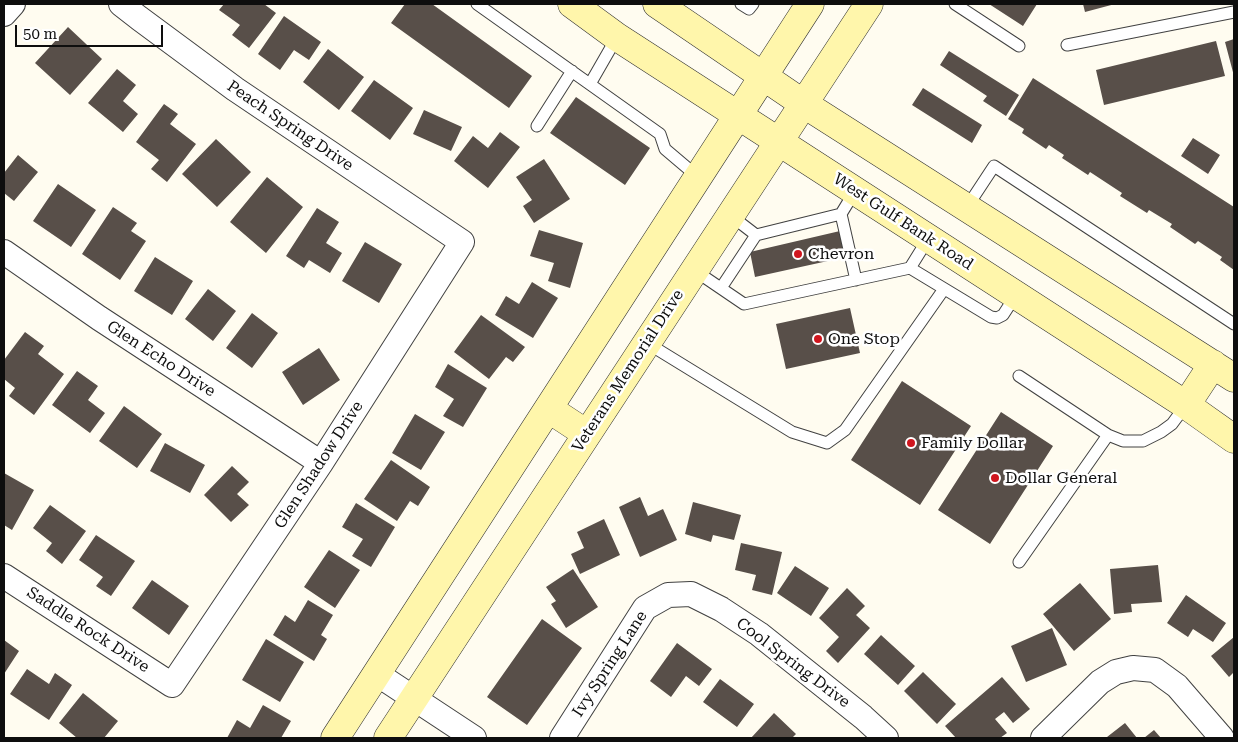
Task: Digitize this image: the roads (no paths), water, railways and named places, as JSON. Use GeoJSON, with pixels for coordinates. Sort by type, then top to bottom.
{"type":"FeatureCollection","features":[{"type":"Feature","properties":{"kind":"main road","name":"West Gulf Bank Road"},"geometry":{"type":"LineString","coordinates":[[572,4],[617,37],[1016,295],[1234,439]]}},
{"type":"Feature","properties":{"kind":"main road"},"geometry":{"type":"LineString","coordinates":[[657,4],[804,104],[1224,371],[1186,406]]}},
{"type":"Feature","properties":{"kind":"main road"},"geometry":{"type":"LineString","coordinates":[[336,738],[810,4]]}},
{"type":"Feature","properties":{"kind":"main road","name":"Veterans Memorial Drive"},"geometry":{"type":"LineString","coordinates":[[388,738],[778,141],[870,4]]}},
{"type":"Feature","properties":{"kind":"main road"},"geometry":{"type":"LineString","coordinates":[[549,409],[587,434]]}},
{"type":"Feature","properties":{"kind":"street"},"geometry":{"type":"LineString","coordinates":[[4,14],[13,4]]}},
{"type":"Feature","properties":{"kind":"street","name":"Peach Spring Drive"},"geometry":{"type":"LineString","coordinates":[[121,4],[234,89],[462,242]]}},
{"type":"Feature","properties":{"kind":"street","name":"Glen Shadow Drive"},"geometry":{"type":"LineString","coordinates":[[172,685],[321,463],[462,242]]}},
{"type":"Feature","properties":{"kind":"street","name":"Glen Echo Drive"},"geometry":{"type":"LineString","coordinates":[[4,252],[99,318],[321,463]]}},
{"type":"Feature","properties":{"kind":"street","name":"Saddle Rock Drive"},"geometry":{"type":"LineString","coordinates":[[4,576],[172,685]]}},
{"type":"Feature","properties":{"kind":"street","name":"Ivy Spring Lane"},"geometry":{"type":"LineString","coordinates":[[562,738],[645,608],[668,594],[692,594],[695,596]]}},
{"type":"Feature","properties":{"kind":"street","name":"Cool Spring Drive"},"geometry":{"type":"LineString","coordinates":[[695,596],[760,634],[863,717],[886,738]]}},
{"type":"Feature","properties":{"kind":"street"},"geometry":{"type":"LineString","coordinates":[[1043,738],[1100,682],[1116,672],[1133,668],[1155,670],[1177,686],[1222,738]]}},
{"type":"Feature","properties":{"kind":"street"},"geometry":{"type":"LineString","coordinates":[[377,674],[474,738]]}},
{"type":"Feature","properties":{"kind":"lane"},"geometry":{"type":"LineString","coordinates":[[477,4],[660,134],[665,149],[698,176]]}},
{"type":"Feature","properties":{"kind":"lane"},"geometry":{"type":"LineString","coordinates":[[741,4],[749,9],[753,4]]}},
{"type":"Feature","properties":{"kind":"lane"},"geometry":{"type":"LineString","coordinates":[[954,4],[1019,46]]}},
{"type":"Feature","properties":{"kind":"lane"},"geometry":{"type":"LineString","coordinates":[[1067,45],[1234,12]]}},
{"type":"Feature","properties":{"kind":"lane"},"geometry":{"type":"LineString","coordinates":[[590,84],[617,37]]}},
{"type":"Feature","properties":{"kind":"lane"},"geometry":{"type":"LineString","coordinates":[[537,126],[572,71]]}},
{"type":"Feature","properties":{"kind":"lane"},"geometry":{"type":"LineString","coordinates":[[967,208],[994,166],[1234,324]]}},
{"type":"Feature","properties":{"kind":"lane"},"geometry":{"type":"LineString","coordinates":[[855,191],[841,214],[856,280]]}},
{"type":"Feature","properties":{"kind":"lane"},"geometry":{"type":"LineString","coordinates":[[721,288],[756,235],[841,214]]}},
{"type":"Feature","properties":{"kind":"lane"},"geometry":{"type":"LineString","coordinates":[[730,215],[756,235]]}},
{"type":"Feature","properties":{"kind":"lane"},"geometry":{"type":"LineString","coordinates":[[910,268],[928,238]]}},
{"type":"Feature","properties":{"kind":"lane"},"geometry":{"type":"LineString","coordinates":[[694,270],[744,304],[910,268],[991,317],[997,318],[1003,315],[1016,295]]}},
{"type":"Feature","properties":{"kind":"lane"},"geometry":{"type":"LineString","coordinates":[[647,343],[792,432],[827,443],[845,430],[944,289]]}},
{"type":"Feature","properties":{"kind":"lane"},"geometry":{"type":"LineString","coordinates":[[1019,376],[1108,435],[1123,441],[1143,441],[1162,432],[1172,424],[1186,406]]}},
{"type":"Feature","properties":{"kind":"lane"},"geometry":{"type":"LineString","coordinates":[[1019,562],[1108,435]]}},
{"type":"Feature","properties":{"kind":"place","name":"Chevron"},"geometry":{"type":"Point","coordinates":[798,254]}},
{"type":"Feature","properties":{"kind":"place","name":"One Stop"},"geometry":{"type":"Point","coordinates":[818,339]}},
{"type":"Feature","properties":{"kind":"place","name":"Family Dollar"},"geometry":{"type":"Point","coordinates":[911,443]}},
{"type":"Feature","properties":{"kind":"place","name":"Dollar General"},"geometry":{"type":"Point","coordinates":[995,478]}}]}
